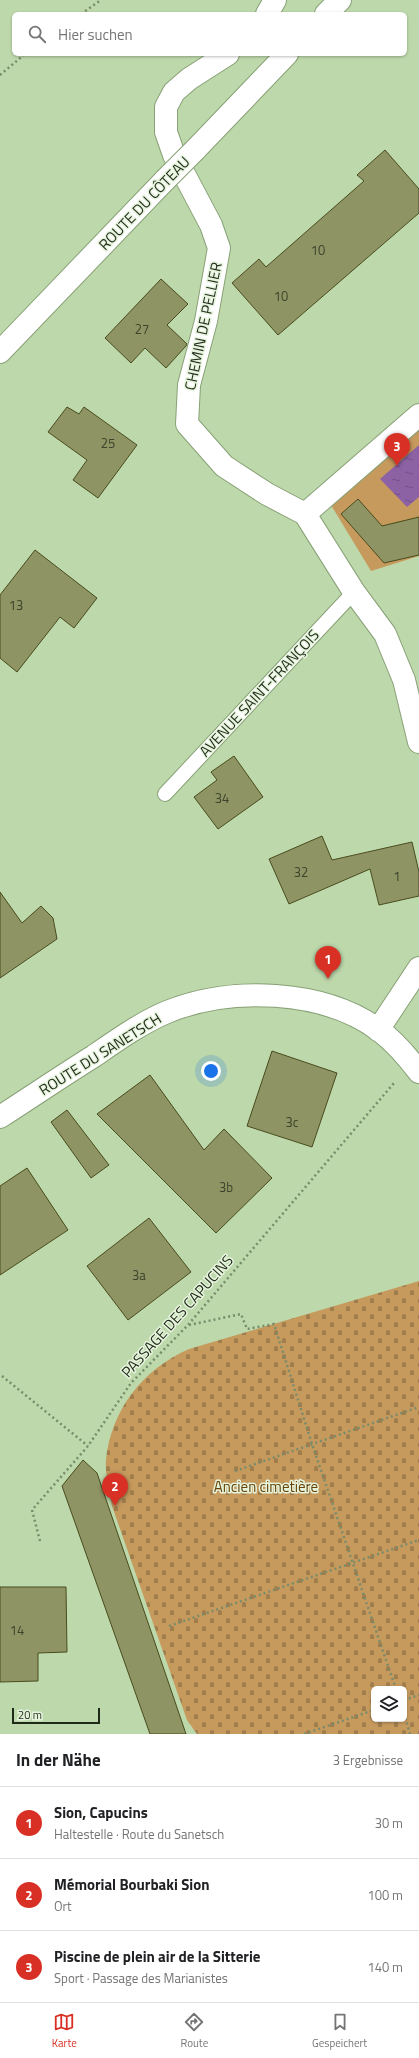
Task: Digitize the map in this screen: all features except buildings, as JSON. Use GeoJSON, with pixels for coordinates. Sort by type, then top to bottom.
{"type":"FeatureCollection","features":[{"type":"Feature","properties":{"kind":"street"},"geometry":{"type":"LineString","coordinates":[[268,12],[274,0]]}},
{"type":"Feature","properties":{"kind":"street"},"geometry":{"type":"LineString","coordinates":[[328,12],[340,0]]}},
{"type":"Feature","properties":{"kind":"street","name":"CHEMIN DE PELLIER"},"geometry":{"type":"LineString","coordinates":[[225,56],[189,79],[174,92],[166,107],[166,132],[174,155],[211,225],[219,248],[206,321],[189,385],[187,424],[224,466],[267,494],[305,514]]}},
{"type":"Feature","properties":{"kind":"street","name":"ROUTE DU CÔTEAU"},"geometry":{"type":"LineString","coordinates":[[0,352],[285,56]]}},
{"type":"Feature","properties":{"kind":"street"},"geometry":{"type":"LineString","coordinates":[[419,415],[305,514],[354,592],[385,634],[404,680],[419,742]]}},
{"type":"Feature","properties":{"kind":"street"},"geometry":{"type":"LineString","coordinates":[[378,1030],[419,968]]}},
{"type":"Feature","properties":{"kind":"street","name":"ROUTE DU SANETSCH"},"geometry":{"type":"LineString","coordinates":[[0,1117],[132,1030],[167,1012],[206,1000],[244,995],[277,996],[311,1001],[346,1012],[378,1030],[398,1046],[419,1072]]}},
{"type":"Feature","properties":{"kind":"lane","name":"AVENUE SAINT-FRANÇOIS"},"geometry":{"type":"LineString","coordinates":[[165,794],[354,592]]}},
{"type":"Feature","properties":{"kind":"path"},"geometry":{"type":"LineString","coordinates":[[84,12],[101,0]]}},
{"type":"Feature","properties":{"kind":"path"},"geometry":{"type":"LineString","coordinates":[[0,75],[23,56]]}},
{"type":"Feature","properties":{"kind":"path","name":"PASSAGE DES CAPUCINS"},"geometry":{"type":"LineString","coordinates":[[40,1541],[32,1510],[88,1446],[130,1383],[188,1325],[397,1080]]}},
{"type":"Feature","properties":{"kind":"path"},"geometry":{"type":"LineString","coordinates":[[188,1325],[241,1314],[247,1329],[274,1324],[352,1564],[395,1686]]}},
{"type":"Feature","properties":{"kind":"path"},"geometry":{"type":"LineString","coordinates":[[2,1376],[88,1446]]}},
{"type":"Feature","properties":{"kind":"path"},"geometry":{"type":"LineString","coordinates":[[234,1471],[419,1407]]}},
{"type":"Feature","properties":{"kind":"path"},"geometry":{"type":"LineString","coordinates":[[169,1626],[419,1540]]}},
{"type":"Feature","properties":{"kind":"path"},"geometry":{"type":"LineString","coordinates":[[407,1699],[419,1695]]}},
{"type":"Feature","properties":{"kind":"path"},"geometry":{"type":"LineString","coordinates":[[304,1734],[371,1711]]}},
{"type":"Feature","properties":{"kind":"path"},"geometry":{"type":"LineString","coordinates":[[407,1722],[410,1734]]}},
{"type":"Feature","properties":{"kind":"green space"},"geometry":{"type":"Polygon","coordinates":[[[419,427],[419,556],[371,571],[331,505],[419,427]]]}},
{"type":"Feature","properties":{"kind":"green space","name":"Ancien cimetière"},"geometry":{"type":"Polygon","coordinates":[[[419,1281],[419,1734],[197,1734],[187,1720],[112,1506],[106,1466],[109,1442],[122,1408],[132,1393],[144,1380],[172,1357],[189,1349],[419,1281]]]}},
{"type":"Feature","properties":{"kind":"water"},"geometry":{"type":"Polygon","coordinates":[[[419,445],[419,497],[407,507],[380,479],[419,445]]]}},
{"type":"Feature","properties":{"kind":"place","name":"Piscine de plein air de la Sitterie"},"geometry":{"type":"Point","coordinates":[397,466]}},
{"type":"Feature","properties":{"kind":"place","name":"Sion, Capucins"},"geometry":{"type":"Point","coordinates":[328,979]}},
{"type":"Feature","properties":{"kind":"place","name":"Mémorial Bourbaki Sion"},"geometry":{"type":"Point","coordinates":[115,1506]}}]}
